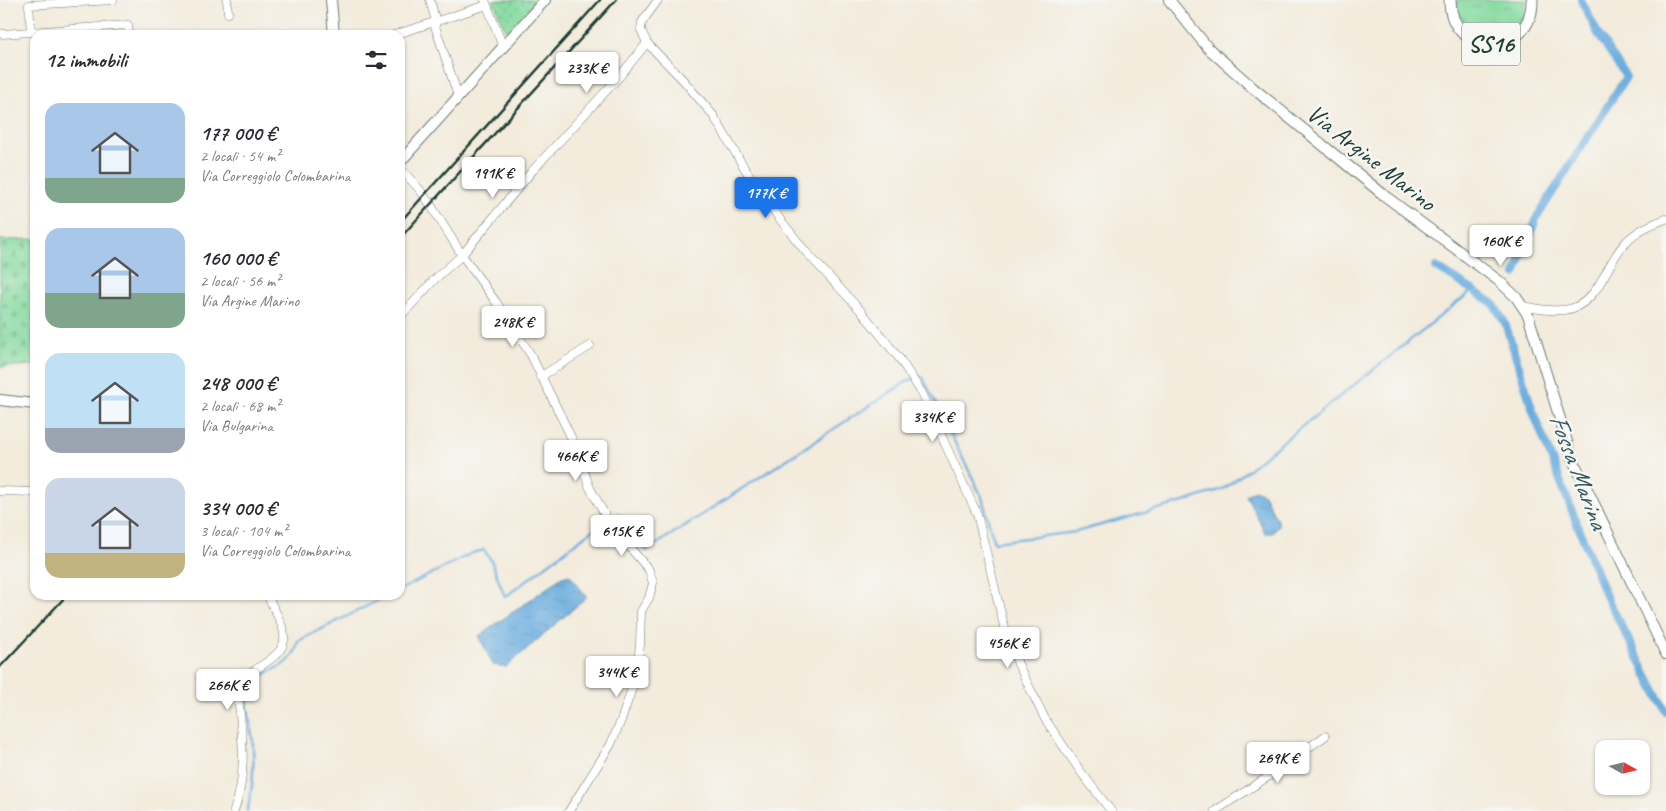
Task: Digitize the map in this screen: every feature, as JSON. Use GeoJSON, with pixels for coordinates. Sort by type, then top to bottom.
{"type":"FeatureCollection","features":[{"type":"Feature","properties":{"kind":"main road","name":"SS16"},"geometry":{"type":"LineString","coordinates":[[1450,0],[1452,16],[1459,30],[1471,40],[1486,44],[1509,40],[1522,31],[1530,17],[1532,0]]}},
{"type":"Feature","properties":{"kind":"street"},"geometry":{"type":"LineString","coordinates":[[31,30],[29,5],[113,0]]}},
{"type":"Feature","properties":{"kind":"street"},"geometry":{"type":"LineString","coordinates":[[227,0],[228,13]]}},
{"type":"Feature","properties":{"kind":"street"},"geometry":{"type":"LineString","coordinates":[[331,0],[334,30]]}},
{"type":"Feature","properties":{"kind":"street"},"geometry":{"type":"LineString","coordinates":[[430,0],[458,96]]}},
{"type":"Feature","properties":{"kind":"street"},"geometry":{"type":"LineString","coordinates":[[405,156],[545,0]]}},
{"type":"Feature","properties":{"kind":"street"},"geometry":{"type":"LineString","coordinates":[[658,0],[642,22],[641,30],[647,42],[684,80],[713,115],[745,169],[779,218],[806,252],[861,311],[900,358],[926,401],[977,514],[1003,622],[1018,664],[1045,719],[1081,772],[1111,811]]}},
{"type":"Feature","properties":{"kind":"street","name":"Via Argine Marino"},"geometry":{"type":"LineString","coordinates":[[1169,0],[1208,48],[1253,88],[1385,196],[1499,281],[1523,306],[1528,315],[1572,458],[1666,654]]}},
{"type":"Feature","properties":{"kind":"street"},"geometry":{"type":"LineString","coordinates":[[405,32],[486,3],[503,47]]}},
{"type":"Feature","properties":{"kind":"street"},"geometry":{"type":"LineString","coordinates":[[91,30],[128,25],[128,30]]}},
{"type":"Feature","properties":{"kind":"street"},"geometry":{"type":"LineString","coordinates":[[0,33],[30,32]]}},
{"type":"Feature","properties":{"kind":"street"},"geometry":{"type":"LineString","coordinates":[[405,312],[435,279],[462,254],[532,170],[619,77],[647,42]]}},
{"type":"Feature","properties":{"kind":"street"},"geometry":{"type":"LineString","coordinates":[[405,174],[420,190],[525,347],[571,437],[590,488],[607,520],[649,570],[654,583],[641,611],[638,668],[622,718],[611,744],[569,811]]}},
{"type":"Feature","properties":{"kind":"street"},"geometry":{"type":"LineString","coordinates":[[1523,306],[1560,310],[1582,304],[1590,297],[1624,243],[1648,226],[1666,219]]}},
{"type":"Feature","properties":{"kind":"street"},"geometry":{"type":"LineString","coordinates":[[540,376],[590,346]]}},
{"type":"Feature","properties":{"kind":"street"},"geometry":{"type":"LineString","coordinates":[[0,400],[30,403]]}},
{"type":"Feature","properties":{"kind":"street"},"geometry":{"type":"LineString","coordinates":[[0,491],[30,492]]}},
{"type":"Feature","properties":{"kind":"street"},"geometry":{"type":"LineString","coordinates":[[234,811],[244,772],[238,696],[240,684],[275,655],[284,645],[284,634],[269,600]]}},
{"type":"Feature","properties":{"kind":"street"},"geometry":{"type":"LineString","coordinates":[[1215,811],[1326,736]]}},
{"type":"Feature","properties":{"kind":"green space"},"geometry":{"type":"Polygon","coordinates":[[[493,0],[538,0],[507,34],[493,0]]]}},
{"type":"Feature","properties":{"kind":"green space"},"geometry":{"type":"Polygon","coordinates":[[[1457,0],[1526,0],[1525,12],[1516,30],[1507,36],[1485,37],[1474,33],[1466,25],[1460,14],[1457,0]]]}},
{"type":"Feature","properties":{"kind":"green space"},"geometry":{"type":"Polygon","coordinates":[[[30,239],[30,365],[0,367],[0,240],[30,239]]]}},
{"type":"Feature","properties":{"kind":"water"},"geometry":{"type":"Polygon","coordinates":[[[1255,490],[1264,494],[1279,524],[1273,533],[1265,533],[1246,495],[1255,490]]]}},
{"type":"Feature","properties":{"kind":"water"},"geometry":{"type":"Polygon","coordinates":[[[570,575],[587,597],[506,667],[493,665],[479,636],[562,577],[570,575]]]}},
{"type":"Feature","properties":{"kind":"waterway"},"geometry":{"type":"LineString","coordinates":[[1515,274],[1537,217],[1626,77],[1597,32],[1581,0]]}},
{"type":"Feature","properties":{"kind":"waterway","name":"Fossa Marina"},"geometry":{"type":"LineString","coordinates":[[1436,267],[1493,303],[1505,323],[1535,417],[1604,592],[1666,712]]}},
{"type":"Feature","properties":{"kind":"waterway"},"geometry":{"type":"LineString","coordinates":[[405,587],[472,553],[484,550],[491,560],[505,597],[603,522],[618,514],[646,551],[906,382],[919,376],[923,378],[982,497],[994,542],[1076,532],[1187,501],[1225,488],[1473,290]]}},
{"type":"Feature","properties":{"kind":"waterway"},"geometry":{"type":"LineString","coordinates":[[247,811],[252,787],[253,763],[253,740],[248,710],[248,696],[254,682],[290,659],[295,652],[298,641],[379,600]]}},
{"type":"Feature","properties":{"kind":"railway"},"geometry":{"type":"LineString","coordinates":[[405,216],[600,0]]}},
{"type":"Feature","properties":{"kind":"railway"},"geometry":{"type":"LineString","coordinates":[[405,232],[616,0]]}},
{"type":"Feature","properties":{"kind":"railway"},"geometry":{"type":"LineString","coordinates":[[0,667],[62,600]]}}]}
